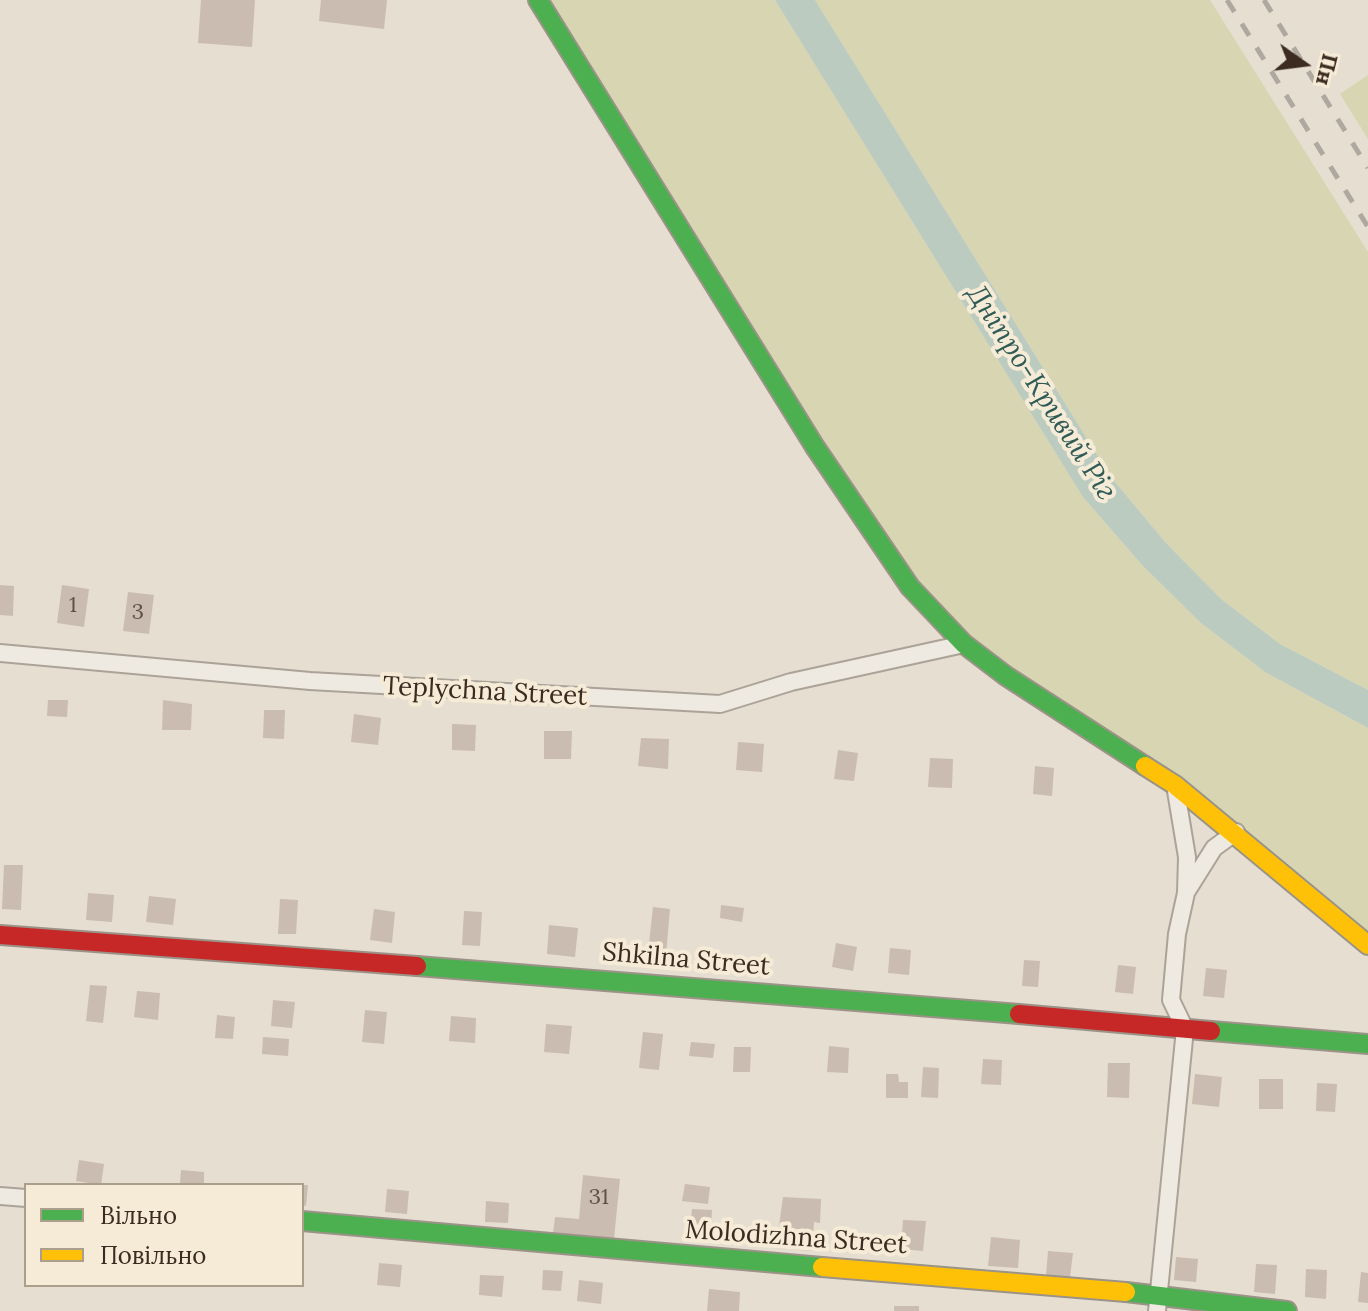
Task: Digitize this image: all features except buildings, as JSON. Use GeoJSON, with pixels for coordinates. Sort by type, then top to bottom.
{"type":"FeatureCollection","features":[{"type":"Feature","properties":{"kind":"street"},"geometry":{"type":"LineString","coordinates":[[538,0],[815,447],[910,587],[964,644],[1006,676],[1175,785],[1236,832],[1368,945]]}},
{"type":"Feature","properties":{"kind":"street","name":"Teplychna Street"},"geometry":{"type":"LineString","coordinates":[[0,653],[310,681],[720,704],[791,682],[964,644]]}},
{"type":"Feature","properties":{"kind":"street"},"geometry":{"type":"LineString","coordinates":[[1158,1302],[1185,1029],[1171,1000],[1177,934],[1186,893],[1187,857],[1175,785]]}},
{"type":"Feature","properties":{"kind":"street"},"geometry":{"type":"LineString","coordinates":[[1186,893],[1214,848],[1236,832]]}},
{"type":"Feature","properties":{"kind":"street","name":"Shkilna Street"},"geometry":{"type":"LineString","coordinates":[[0,935],[689,986],[1368,1044]]}},
{"type":"Feature","properties":{"kind":"street"},"geometry":{"type":"LineString","coordinates":[[0,1196],[24,1198]]}},
{"type":"Feature","properties":{"kind":"street","name":"Molodizhna Street"},"geometry":{"type":"LineString","coordinates":[[304,1221],[1158,1302],[1287,1311]]}},
{"type":"Feature","properties":{"kind":"shaded area"},"geometry":{"type":"Polygon","coordinates":[[[538,0],[775,0],[1083,497],[1143,566],[1201,623],[1265,672],[1368,728],[1368,945],[1236,832],[1006,676],[910,587],[538,0]]]}},
{"type":"Feature","properties":{"kind":"shaded area"},"geometry":{"type":"Polygon","coordinates":[[[815,0],[1210,0],[1368,252],[1368,690],[1280,644],[1221,599],[1166,543],[1110,476],[815,0]]]}},
{"type":"Feature","properties":{"kind":"shaded area"},"geometry":{"type":"Polygon","coordinates":[[[1368,75],[1368,139],[1340,94],[1368,75]]]}},
{"type":"Feature","properties":{"kind":"water","name":"Дніпро-Кривий Ріг"},"geometry":{"type":"Polygon","coordinates":[[[775,0],[815,0],[1110,476],[1166,543],[1221,599],[1280,644],[1368,690],[1368,728],[1265,672],[1201,623],[1143,566],[1083,497],[775,0]]]}},
{"type":"Feature","properties":{"kind":"railway"},"geometry":{"type":"LineString","coordinates":[[1227,0],[1368,227]]}},
{"type":"Feature","properties":{"kind":"railway"},"geometry":{"type":"LineString","coordinates":[[1264,0],[1368,168]]}},
{"type":"Feature","properties":{"kind":"traffic: fast"},"geometry":{"type":"LineString","coordinates":[[538,0],[815,447],[910,587],[964,644],[1006,676],[1145,766]]}},
{"type":"Feature","properties":{"kind":"traffic: fast"},"geometry":{"type":"LineString","coordinates":[[417,966],[1019,1014]]}},
{"type":"Feature","properties":{"kind":"traffic: fast"},"geometry":{"type":"LineString","coordinates":[[1211,1031],[1368,1044]]}},
{"type":"Feature","properties":{"kind":"traffic: fast"},"geometry":{"type":"LineString","coordinates":[[304,1221],[822,1267]]}},
{"type":"Feature","properties":{"kind":"traffic: fast"},"geometry":{"type":"LineString","coordinates":[[1126,1292],[1287,1311]]}},
{"type":"Feature","properties":{"kind":"traffic: slow"},"geometry":{"type":"LineString","coordinates":[[1145,766],[1175,785],[1368,945]]}},
{"type":"Feature","properties":{"kind":"traffic: slow"},"geometry":{"type":"LineString","coordinates":[[822,1267],[1126,1292]]}},
{"type":"Feature","properties":{"kind":"traffic: jam"},"geometry":{"type":"LineString","coordinates":[[0,935],[417,966]]}},
{"type":"Feature","properties":{"kind":"traffic: jam"},"geometry":{"type":"LineString","coordinates":[[1019,1014],[1211,1031]]}}]}
